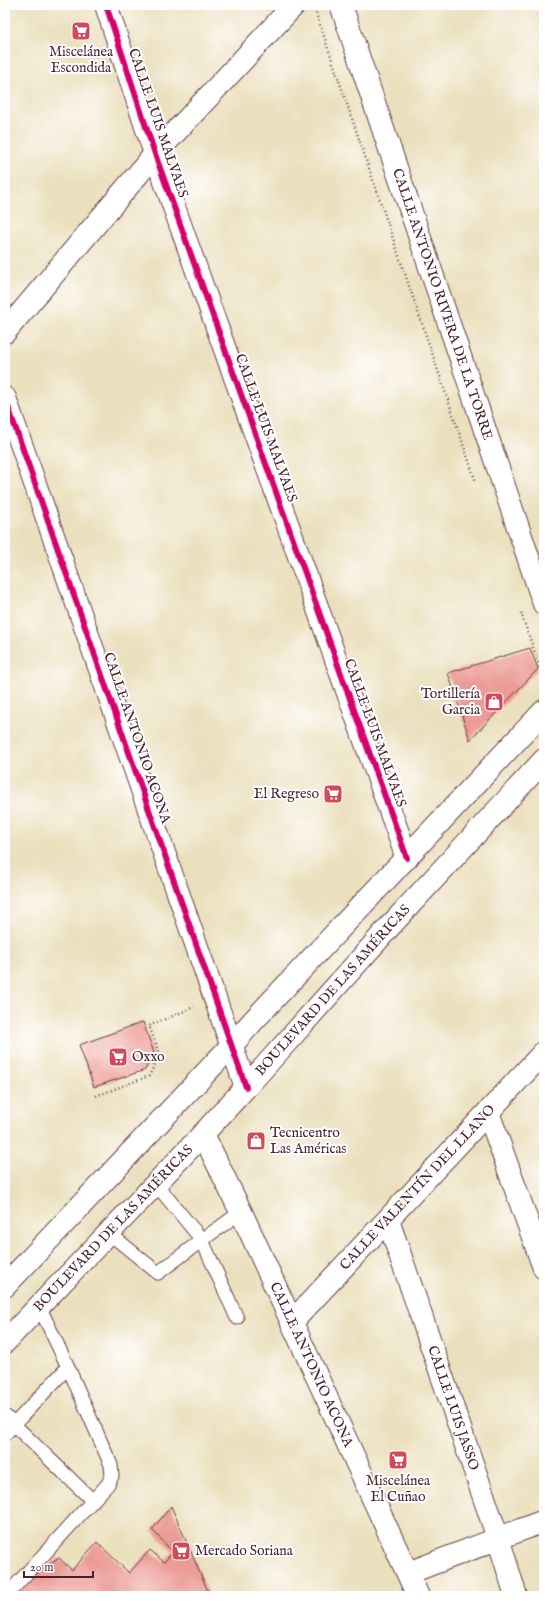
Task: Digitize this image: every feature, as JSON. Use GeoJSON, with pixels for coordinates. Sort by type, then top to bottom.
{"type":"FeatureCollection","features":[{"type":"Feature","properties":{"kind":"street","name":"CALLE LUIS MALVAES"},"geometry":{"type":"LineString","coordinates":[[106,5],[155,154],[406,858]]}},
{"type":"Feature","properties":{"kind":"street"},"geometry":{"type":"LineString","coordinates":[[5,332],[155,154],[294,5]]}},
{"type":"Feature","properties":{"kind":"street","name":"CALLE ANTONIO RIVERA DE LA TORRE"},"geometry":{"type":"LineString","coordinates":[[341,5],[544,604]]}},
{"type":"Feature","properties":{"kind":"street","name":"CALLE ANTONIO ACONA"},"geometry":{"type":"LineString","coordinates":[[5,398],[246,1087]]}},
{"type":"Feature","properties":{"kind":"street"},"geometry":{"type":"LineString","coordinates":[[5,1286],[544,711]]}},
{"type":"Feature","properties":{"kind":"street","name":"BOULEVARD DE LAS AMÉRICAS"},"geometry":{"type":"LineString","coordinates":[[5,1342],[203,1134],[391,925],[544,760]]}},
{"type":"Feature","properties":{"kind":"street","name":"CALLE VALENTÍN DEL LLANO"},"geometry":{"type":"LineString","coordinates":[[292,1322],[544,1052]]}},
{"type":"Feature","properties":{"kind":"street"},"geometry":{"type":"LineString","coordinates":[[488,1112],[544,1268]]}},
{"type":"Feature","properties":{"kind":"street","name":"CALLE ANTONIO ACONA"},"geometry":{"type":"LineString","coordinates":[[203,1134],[241,1212],[418,1596]]}},
{"type":"Feature","properties":{"kind":"street","name":"CALLE LUIS JASSO"},"geometry":{"type":"LineString","coordinates":[[388,1220],[498,1538],[516,1596]]}},
{"type":"Feature","properties":{"kind":"street"},"geometry":{"type":"LineString","coordinates":[[408,1573],[544,1521]]}},
{"type":"Feature","properties":{"kind":"lane"},"geometry":{"type":"LineString","coordinates":[[156,1184],[202,1240],[237,1318]]}},
{"type":"Feature","properties":{"kind":"lane"},"geometry":{"type":"LineString","coordinates":[[109,1233],[158,1273],[241,1212]]}},
{"type":"Feature","properties":{"kind":"lane"},"geometry":{"type":"LineString","coordinates":[[6,1596],[93,1501],[108,1484],[112,1476],[111,1465],[68,1367],[39,1306]]}},
{"type":"Feature","properties":{"kind":"lane"},"geometry":{"type":"LineString","coordinates":[[68,1367],[8,1425],[93,1501]]}},
{"type":"Feature","properties":{"kind":"path"},"geometry":{"type":"LineString","coordinates":[[315,12],[477,484]]}},
{"type":"Feature","properties":{"kind":"path"},"geometry":{"type":"LineString","coordinates":[[521,612],[544,679]]}},
{"type":"Feature","properties":{"kind":"path"},"geometry":{"type":"LineString","coordinates":[[96,1096],[149,1076],[160,1054],[149,1026],[215,999]]}},
{"type":"Feature","properties":{"kind":"path"},"geometry":{"type":"LineString","coordinates":[[149,1061],[154,1066]]}},
{"type":"Feature","properties":{"kind":"building"},"geometry":{"type":"Polygon","coordinates":[[[530,648],[538,669],[470,740],[448,673],[530,648]]]}},
{"type":"Feature","properties":{"kind":"building","name":"Oxxo"},"geometry":{"type":"Polygon","coordinates":[[[143,1022],[154,1053],[145,1070],[94,1087],[79,1045],[143,1022]]]}},
{"type":"Feature","properties":{"kind":"building","name":"Mercado Soriana"},"geometry":{"type":"Polygon","coordinates":[[[171,1506],[210,1596],[12,1596],[9,1594],[59,1558],[72,1570],[97,1542],[129,1573],[150,1550],[164,1562],[173,1552],[152,1530],[171,1506]]]}},
{"type":"Feature","properties":{"kind":"cycle path"},"geometry":{"type":"LineString","coordinates":[[106,5],[155,154],[407,858]]}},
{"type":"Feature","properties":{"kind":"cycle path"},"geometry":{"type":"LineString","coordinates":[[5,398],[246,1087]]}},
{"type":"Feature","properties":{"kind":"place","name":"Miscelánea Escondida"},"geometry":{"type":"Point","coordinates":[81,31]}},
{"type":"Feature","properties":{"kind":"place","name":"Tortillería Garcia"},"geometry":{"type":"Point","coordinates":[494,702]}},
{"type":"Feature","properties":{"kind":"place","name":"El Regreso"},"geometry":{"type":"Point","coordinates":[333,794]}},
{"type":"Feature","properties":{"kind":"place","name":"Oxxo"},"geometry":{"type":"Point","coordinates":[118,1057]}},
{"type":"Feature","properties":{"kind":"place","name":"Tecnicentro Las Américas"},"geometry":{"type":"Point","coordinates":[256,1141]}},
{"type":"Feature","properties":{"kind":"place","name":"Miscelánea El Cuñao"},"geometry":{"type":"Point","coordinates":[398,1460]}},
{"type":"Feature","properties":{"kind":"place","name":"Mercado Soriana"},"geometry":{"type":"Point","coordinates":[181,1551]}}]}
